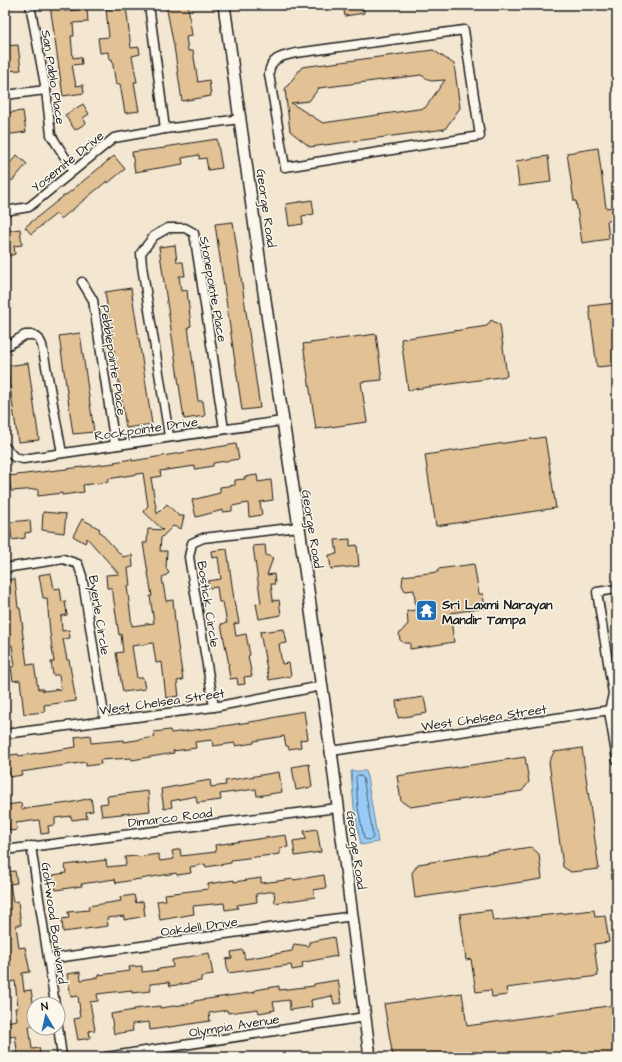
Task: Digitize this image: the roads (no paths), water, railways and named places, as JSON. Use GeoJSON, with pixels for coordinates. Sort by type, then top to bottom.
{"type":"FeatureCollection","features":[{"type":"Feature","properties":{"kind":"street","name":"San Pablo Place"},"geometry":{"type":"LineString","coordinates":[[30,5],[46,90],[51,135],[73,170]]}},
{"type":"Feature","properties":{"kind":"street"},"geometry":{"type":"LineString","coordinates":[[149,5],[165,129]]}},
{"type":"Feature","properties":{"kind":"street","name":"George Road"},"geometry":{"type":"LineString","coordinates":[[224,5],[282,421],[322,686],[370,1057]]}},
{"type":"Feature","properties":{"kind":"street"},"geometry":{"type":"LineString","coordinates":[[464,30],[480,136],[285,167],[276,114],[269,70],[272,63],[277,58],[296,53],[464,30]]}},
{"type":"Feature","properties":{"kind":"street"},"geometry":{"type":"LineString","coordinates":[[5,95],[46,90]]}},
{"type":"Feature","properties":{"kind":"street","name":"Yosemite Drive"},"geometry":{"type":"LineString","coordinates":[[5,211],[29,207],[114,138],[165,129],[240,119]]}},
{"type":"Feature","properties":{"kind":"street","name":"Stonepointe Place"},"geometry":{"type":"LineString","coordinates":[[169,436],[141,253],[154,236],[168,228],[185,228],[194,233],[224,429]]}},
{"type":"Feature","properties":{"kind":"street","name":"Pebblepointe Place"},"geometry":{"type":"LineString","coordinates":[[82,282],[93,300],[115,445]]}},
{"type":"Feature","properties":{"kind":"street"},"geometry":{"type":"LineString","coordinates":[[5,347],[25,335],[34,335],[39,339],[42,345],[62,453]]}},
{"type":"Feature","properties":{"kind":"street","name":"Rockpointe Drive"},"geometry":{"type":"LineString","coordinates":[[5,446],[14,457],[23,459],[169,436],[282,421]]}},
{"type":"Feature","properties":{"kind":"street","name":"Bostick Circle"},"geometry":{"type":"LineString","coordinates":[[214,707],[189,557],[192,543],[203,538],[299,527]]}},
{"type":"Feature","properties":{"kind":"street","name":"Byerle Circle"},"geometry":{"type":"LineString","coordinates":[[5,568],[63,559],[78,564],[82,576],[105,721]]}},
{"type":"Feature","properties":{"kind":"street"},"geometry":{"type":"LineString","coordinates":[[617,589],[597,592],[613,694],[617,760]]}},
{"type":"Feature","properties":{"kind":"street","name":"West Chelsea Street"},"geometry":{"type":"LineString","coordinates":[[5,734],[214,707],[322,686]]}},
{"type":"Feature","properties":{"kind":"street","name":"West Chelsea Street"},"geometry":{"type":"LineString","coordinates":[[331,751],[613,710]]}},
{"type":"Feature","properties":{"kind":"street","name":"Dimarco Road"},"geometry":{"type":"LineString","coordinates":[[5,850],[337,808]]}},
{"type":"Feature","properties":{"kind":"street","name":"Golfwood Boulevard"},"geometry":{"type":"LineString","coordinates":[[32,846],[54,996]]}},
{"type":"Feature","properties":{"kind":"street","name":"Oakdell Drive"},"geometry":{"type":"LineString","coordinates":[[49,959],[352,916]]}},
{"type":"Feature","properties":{"kind":"street","name":"Olympia Avenue"},"geometry":{"type":"LineString","coordinates":[[106,1057],[365,1017]]}},
{"type":"Feature","properties":{"kind":"street"},"geometry":{"type":"LineString","coordinates":[[59,1036],[62,1057]]}},
{"type":"Feature","properties":{"kind":"water"},"geometry":{"type":"Polygon","coordinates":[[[351,771],[366,771],[378,842],[361,845],[354,808],[351,771]]]}},
{"type":"Feature","properties":{"kind":"place","name":"Sri Laxmi Narayan Mandir Tampa"},"geometry":{"type":"Point","coordinates":[426,611]}}]}
